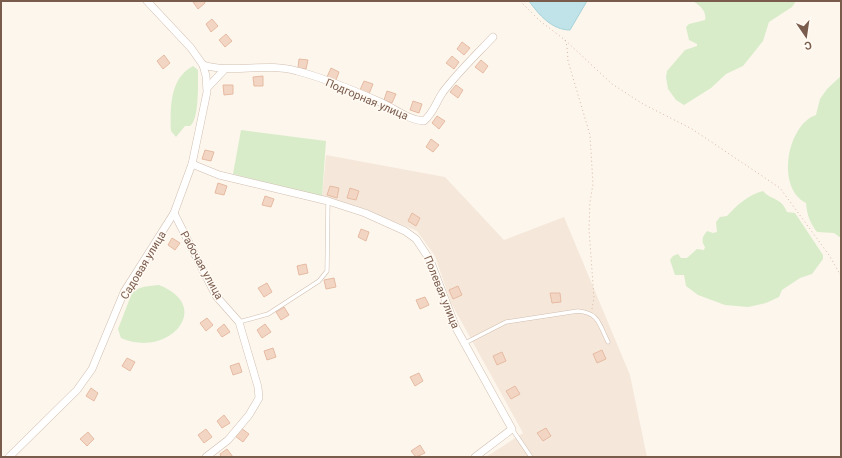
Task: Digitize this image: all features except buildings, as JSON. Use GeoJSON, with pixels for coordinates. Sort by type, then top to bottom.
{"type":"FeatureCollection","features":[{"type":"Feature","properties":{"kind":"street"},"geometry":{"type":"LineString","coordinates":[[147,1],[191,48],[203,65]]}},
{"type":"Feature","properties":{"kind":"street","name":"Подгорная улица"},"geometry":{"type":"LineString","coordinates":[[203,65],[224,70],[272,68],[294,70],[380,102],[417,120],[424,121],[454,79],[494,37]]}},
{"type":"Feature","properties":{"kind":"street","name":"Садовая улица"},"geometry":{"type":"LineString","coordinates":[[8,457],[64,403],[86,378],[97,359],[124,292],[174,213],[192,164],[208,87],[203,65]]}},
{"type":"Feature","properties":{"kind":"street"},"geometry":{"type":"LineString","coordinates":[[208,87],[224,70]]}},
{"type":"Feature","properties":{"kind":"street","name":"Полевая улица"},"geometry":{"type":"LineString","coordinates":[[192,164],[219,175],[328,201],[365,212],[405,231],[416,239],[430,260],[456,328],[464,344],[512,429]]}},
{"type":"Feature","properties":{"kind":"street","name":"Рабочая улица"},"geometry":{"type":"LineString","coordinates":[[174,213],[216,296],[239,322],[258,387],[258,398],[249,416],[228,440],[206,457]]}},
{"type":"Feature","properties":{"kind":"street"},"geometry":{"type":"LineString","coordinates":[[475,457],[512,429]]}},
{"type":"Feature","properties":{"kind":"lane"},"geometry":{"type":"LineString","coordinates":[[239,322],[268,314],[319,281],[327,271],[328,201]]}},
{"type":"Feature","properties":{"kind":"lane"},"geometry":{"type":"LineString","coordinates":[[464,344],[506,322],[578,312],[590,312],[598,321],[608,342]]}},
{"type":"Feature","properties":{"kind":"lane"},"geometry":{"type":"LineString","coordinates":[[512,429],[531,457]]}},
{"type":"Feature","properties":{"kind":"path"},"geometry":{"type":"LineString","coordinates":[[520,1],[540,21],[565,40],[612,84],[643,104],[692,128],[780,188],[829,255],[841,276]]}},
{"type":"Feature","properties":{"kind":"path"},"geometry":{"type":"LineString","coordinates":[[565,40],[568,61],[582,104],[592,144],[593,184],[590,202],[589,229],[594,303],[590,312]]}},
{"type":"Feature","properties":{"kind":"shaded area"},"geometry":{"type":"Polygon","coordinates":[[[326,155],[445,177],[504,240],[564,217],[630,375],[647,457],[486,457],[523,433],[451,303],[435,256],[417,231],[356,206],[322,197],[326,155]]]}},
{"type":"Feature","properties":{"kind":"green space"},"geometry":{"type":"Polygon","coordinates":[[[693,1],[796,1],[792,7],[769,22],[763,41],[743,66],[726,74],[711,88],[684,105],[676,100],[668,89],[666,77],[667,71],[685,50],[697,46],[697,44],[689,40],[686,27],[689,24],[705,20],[705,14],[693,1]]]}},
{"type":"Feature","properties":{"kind":"green space"},"geometry":{"type":"Polygon","coordinates":[[[193,66],[198,70],[195,117],[193,123],[190,126],[185,126],[176,137],[171,131],[171,103],[173,94],[185,71],[193,66]]]}},
{"type":"Feature","properties":{"kind":"green space"},"geometry":{"type":"Polygon","coordinates":[[[841,76],[841,238],[834,233],[817,232],[809,219],[806,203],[796,195],[791,184],[788,170],[792,143],[798,130],[806,121],[816,115],[820,99],[827,89],[841,76]]]}},
{"type":"Feature","properties":{"kind":"green space"},"geometry":{"type":"Polygon","coordinates":[[[241,130],[326,141],[322,197],[233,174],[241,130]]]}},
{"type":"Feature","properties":{"kind":"green space"},"geometry":{"type":"Polygon","coordinates":[[[763,191],[779,201],[785,207],[787,212],[795,213],[823,255],[823,259],[812,274],[800,278],[782,290],[779,297],[766,303],[748,307],[725,305],[698,295],[686,286],[684,275],[675,275],[670,260],[673,256],[678,254],[681,258],[687,258],[697,249],[704,250],[704,235],[707,231],[713,233],[717,232],[716,222],[720,217],[727,216],[743,201],[752,195],[763,191]]]}},
{"type":"Feature","properties":{"kind":"green space"},"geometry":{"type":"Polygon","coordinates":[[[159,285],[175,294],[183,306],[184,317],[179,328],[168,336],[155,342],[138,343],[121,338],[118,329],[132,293],[141,288],[159,285]]]}},
{"type":"Feature","properties":{"kind":"water"},"geometry":{"type":"Polygon","coordinates":[[[529,1],[587,1],[570,30],[557,27],[546,21],[529,1]]]}}]}
